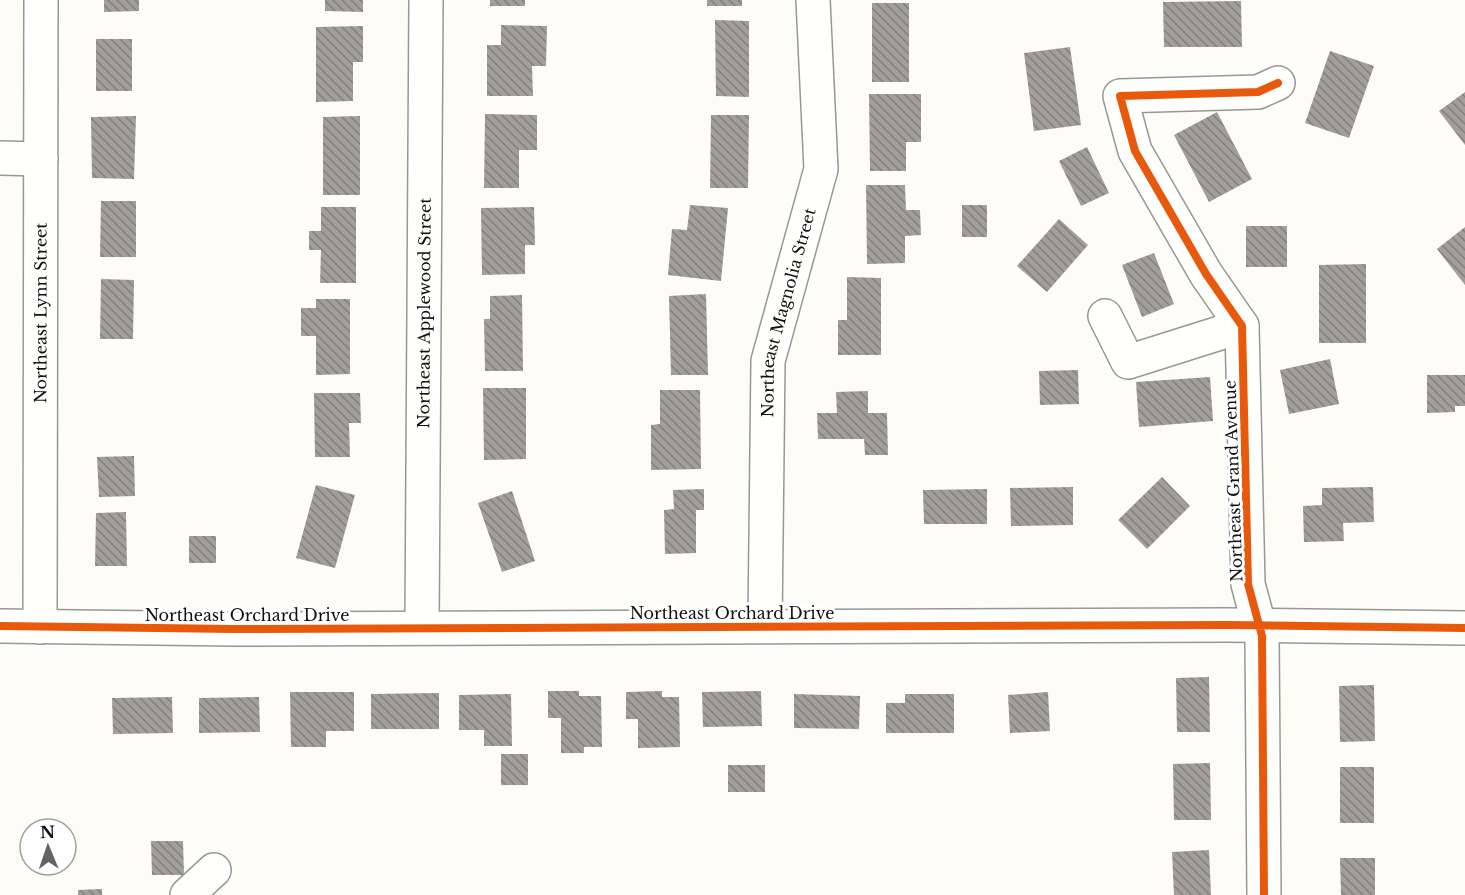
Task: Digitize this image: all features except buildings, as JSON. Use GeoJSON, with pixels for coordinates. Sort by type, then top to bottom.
{"type":"FeatureCollection","features":[{"type":"Feature","properties":{"kind":"street","name":"Northeast Lynn Street"},"geometry":{"type":"LineString","coordinates":[[40,627],[41,0]]}},
{"type":"Feature","properties":{"kind":"street","name":"Northeast Applewood Street"},"geometry":{"type":"LineString","coordinates":[[422,627],[426,0]]}},
{"type":"Feature","properties":{"kind":"street","name":"Northeast Magnolia Street"},"geometry":{"type":"LineString","coordinates":[[765,626],[768,361],[821,169],[813,0]]}},
{"type":"Feature","properties":{"kind":"street"},"geometry":{"type":"LineString","coordinates":[[1105,316],[1128,362],[1242,326],[1206,274],[1135,151],[1120,96],[1258,93],[1278,83]]}},
{"type":"Feature","properties":{"kind":"street"},"geometry":{"type":"LineString","coordinates":[[0,158],[41,159]]}},
{"type":"Feature","properties":{"kind":"street","name":"Northeast Grand Avenue"},"geometry":{"type":"LineString","coordinates":[[1242,326],[1248,584],[1263,636],[1264,895]]}},
{"type":"Feature","properties":{"kind":"street","name":"Northeast Orchard Drive"},"geometry":{"type":"LineString","coordinates":[[0,626],[1260,625],[1465,628]]}},
{"type":"Feature","properties":{"kind":"street"},"geometry":{"type":"LineString","coordinates":[[187,895],[214,870]]}},
{"type":"Feature","properties":{"kind":"cycle path"},"geometry":{"type":"LineString","coordinates":[[1264,895],[1262,636],[1248,584],[1242,326],[1206,274],[1135,151],[1120,96],[1258,92],[1278,83]]}},
{"type":"Feature","properties":{"kind":"cycle path"},"geometry":{"type":"LineString","coordinates":[[0,626],[234,629],[1227,625],[1465,628]]}}]}
